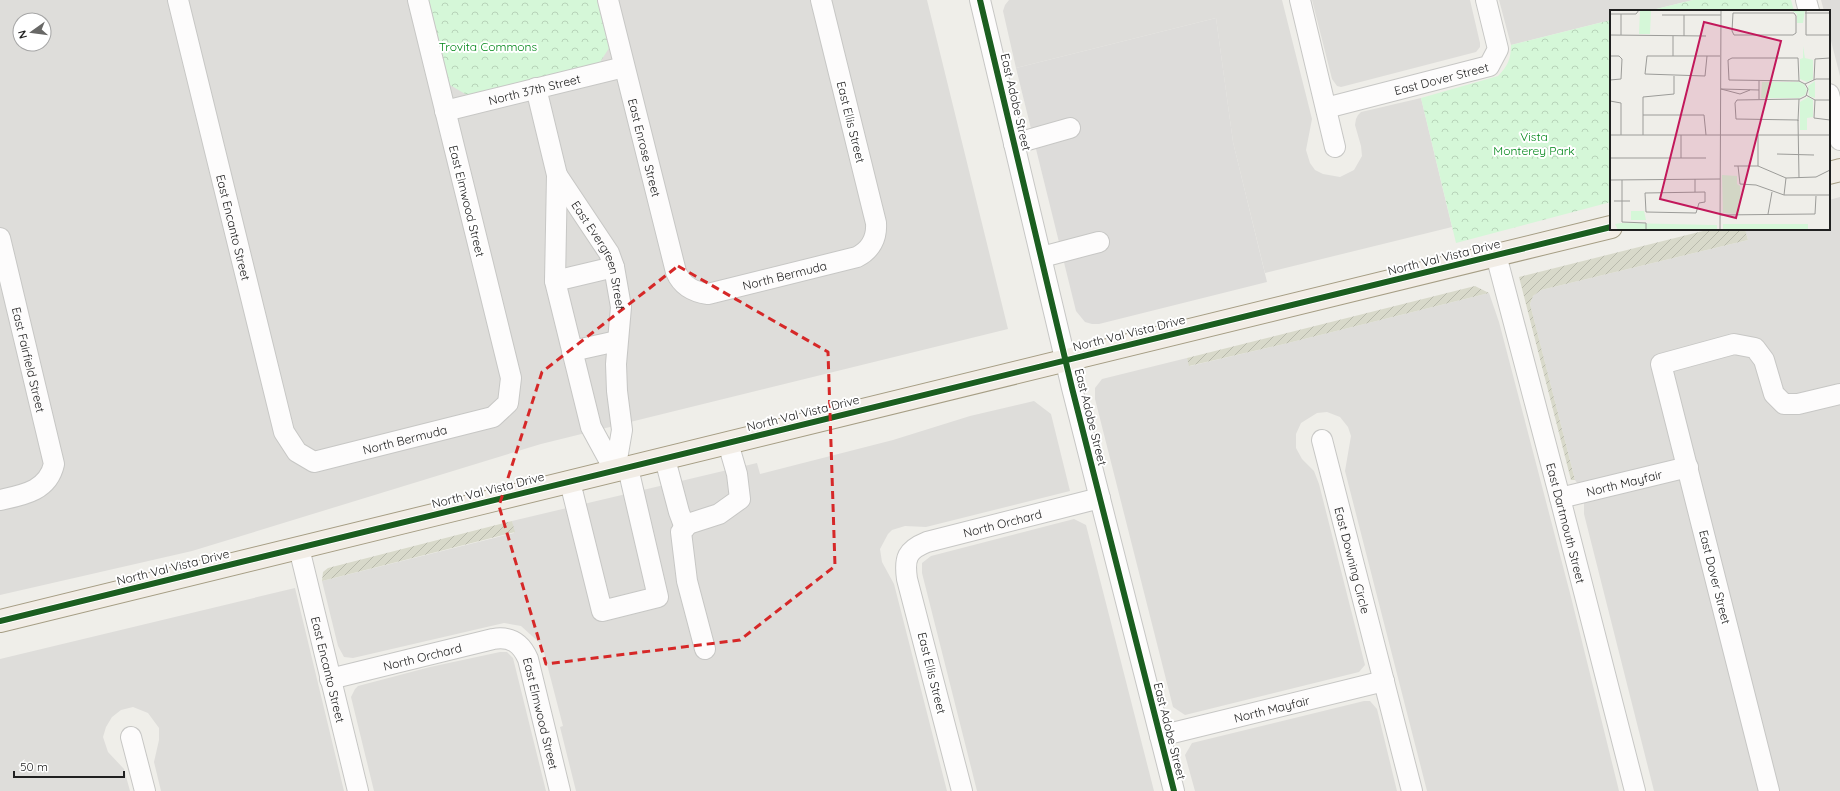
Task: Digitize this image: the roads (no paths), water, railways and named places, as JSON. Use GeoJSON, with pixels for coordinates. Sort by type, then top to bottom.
{"type":"FeatureCollection","features":[{"type":"Feature","properties":{"kind":"main road"},"geometry":{"type":"LineString","coordinates":[[1830,173],[1840,170]]}},
{"type":"Feature","properties":{"kind":"main road","name":"North Val Vista Drive"},"geometry":{"type":"LineString","coordinates":[[0,621],[1610,227]]}},
{"type":"Feature","properties":{"kind":"street","name":"East Encanto Street"},"geometry":{"type":"LineString","coordinates":[[178,0],[284,432],[297,452]]}},
{"type":"Feature","properties":{"kind":"street","name":"East Elmwood Street"},"geometry":{"type":"LineString","coordinates":[[418,0],[511,378],[508,403]]}},
{"type":"Feature","properties":{"kind":"street","name":"East Enrose Street"},"geometry":{"type":"LineString","coordinates":[[608,0],[676,272],[679,278],[690,289]]}},
{"type":"Feature","properties":{"kind":"street","name":"East Ellis Street"},"geometry":{"type":"LineString","coordinates":[[821,0],[876,222],[877,230],[872,243]]}},
{"type":"Feature","properties":{"kind":"street","name":"East Adobe Street"},"geometry":{"type":"LineString","coordinates":[[980,0],[1066,360],[1174,791]]}},
{"type":"Feature","properties":{"kind":"street"},"geometry":{"type":"LineString","coordinates":[[1300,0],[1335,147]]}},
{"type":"Feature","properties":{"kind":"street","name":"East Dover Street"},"geometry":{"type":"LineString","coordinates":[[1326,108],[1489,66],[1498,48],[1486,0]]}},
{"type":"Feature","properties":{"kind":"street"},"geometry":{"type":"LineString","coordinates":[[1806,0],[1809,10]]}},
{"type":"Feature","properties":{"kind":"street","name":"North 37th Street"},"geometry":{"type":"LineString","coordinates":[[445,111],[624,67]]}},
{"type":"Feature","properties":{"kind":"street","name":"East Evergreen Street"},"geometry":{"type":"LineString","coordinates":[[536,88],[557,175],[555,281],[591,427],[622,469]]}},
{"type":"Feature","properties":{"kind":"street"},"geometry":{"type":"LineString","coordinates":[[1830,98],[1840,140]]}},
{"type":"Feature","properties":{"kind":"street"},"geometry":{"type":"LineString","coordinates":[[1014,144],[1070,128]]}},
{"type":"Feature","properties":{"kind":"street","name":"East Evergreen Street"},"geometry":{"type":"LineString","coordinates":[[557,175],[609,253],[614,268],[621,306],[617,341],[617,391],[622,430],[622,469]]}},
{"type":"Feature","properties":{"kind":"street","name":"East Fairfield Street"},"geometry":{"type":"LineString","coordinates":[[0,238],[53,456],[52,472],[42,486],[28,494],[0,500]]}},
{"type":"Feature","properties":{"kind":"street"},"geometry":{"type":"LineString","coordinates":[[1042,257],[1100,242]]}},
{"type":"Feature","properties":{"kind":"street","name":"North Bermuda"},"geometry":{"type":"LineString","coordinates":[[690,289],[702,293],[714,293],[857,257],[863,254],[872,243]]}},
{"type":"Feature","properties":{"kind":"street","name":"East Dartmouth Street"},"geometry":{"type":"LineString","coordinates":[[1496,255],[1635,791]]}},
{"type":"Feature","properties":{"kind":"street"},"geometry":{"type":"LineString","coordinates":[[555,281],[614,268]]}},
{"type":"Feature","properties":{"kind":"street"},"geometry":{"type":"LineString","coordinates":[[572,351],[617,341]]}},
{"type":"Feature","properties":{"kind":"street","name":"East Dover Street"},"geometry":{"type":"LineString","coordinates":[[1769,791],[1661,364],[1734,344],[1755,348],[1764,360],[1774,394],[1784,404],[1798,404],[1840,394]]}},
{"type":"Feature","properties":{"kind":"street","name":"North Bermuda"},"geometry":{"type":"LineString","coordinates":[[297,452],[314,462],[493,417],[508,403]]}},
{"type":"Feature","properties":{"kind":"street","name":"East Downing Circle"},"geometry":{"type":"LineString","coordinates":[[1322,440],[1412,791]]}},
{"type":"Feature","properties":{"kind":"street"},"geometry":{"type":"LineString","coordinates":[[705,649],[687,581],[681,532],[688,524],[719,514],[740,499],[737,474],[728,443]]}},
{"type":"Feature","properties":{"kind":"street"},"geometry":{"type":"LineString","coordinates":[[665,459],[679,512],[685,528]]}},
{"type":"Feature","properties":{"kind":"street","name":"North Mayfair"},"geometry":{"type":"LineString","coordinates":[[1560,498],[1688,467]]}},
{"type":"Feature","properties":{"kind":"street"},"geometry":{"type":"LineString","coordinates":[[570,482],[602,611],[658,596],[622,469]]}},
{"type":"Feature","properties":{"kind":"street","name":"North Orchard"},"geometry":{"type":"LineString","coordinates":[[908,554],[914,548],[927,542],[1100,498]]}},
{"type":"Feature","properties":{"kind":"street","name":"East Encanto Street"},"geometry":{"type":"LineString","coordinates":[[298,548],[358,791]]}},
{"type":"Feature","properties":{"kind":"street","name":"East Ellis Street"},"geometry":{"type":"LineString","coordinates":[[908,554],[906,562],[908,579],[962,791]]}},
{"type":"Feature","properties":{"kind":"street","name":"North Orchard"},"geometry":{"type":"LineString","coordinates":[[330,679],[493,639],[501,638],[514,641]]}},
{"type":"Feature","properties":{"kind":"street","name":"East Elmwood Street"},"geometry":{"type":"LineString","coordinates":[[514,641],[520,646],[528,659],[560,791]]}},
{"type":"Feature","properties":{"kind":"street","name":"North Mayfair"},"geometry":{"type":"LineString","coordinates":[[1160,736],[1384,681]]}},
{"type":"Feature","properties":{"kind":"street"},"geometry":{"type":"LineString","coordinates":[[131,736],[145,791]]}},
{"type":"Feature","properties":{"kind":"park label","name":"Trovita Commons"},"geometry":{"type":"Point","coordinates":[488,46]}},
{"type":"Feature","properties":{"kind":"park label","name":"Vista Monterey Park"},"geometry":{"type":"Point","coordinates":[1534,143]}}]}
